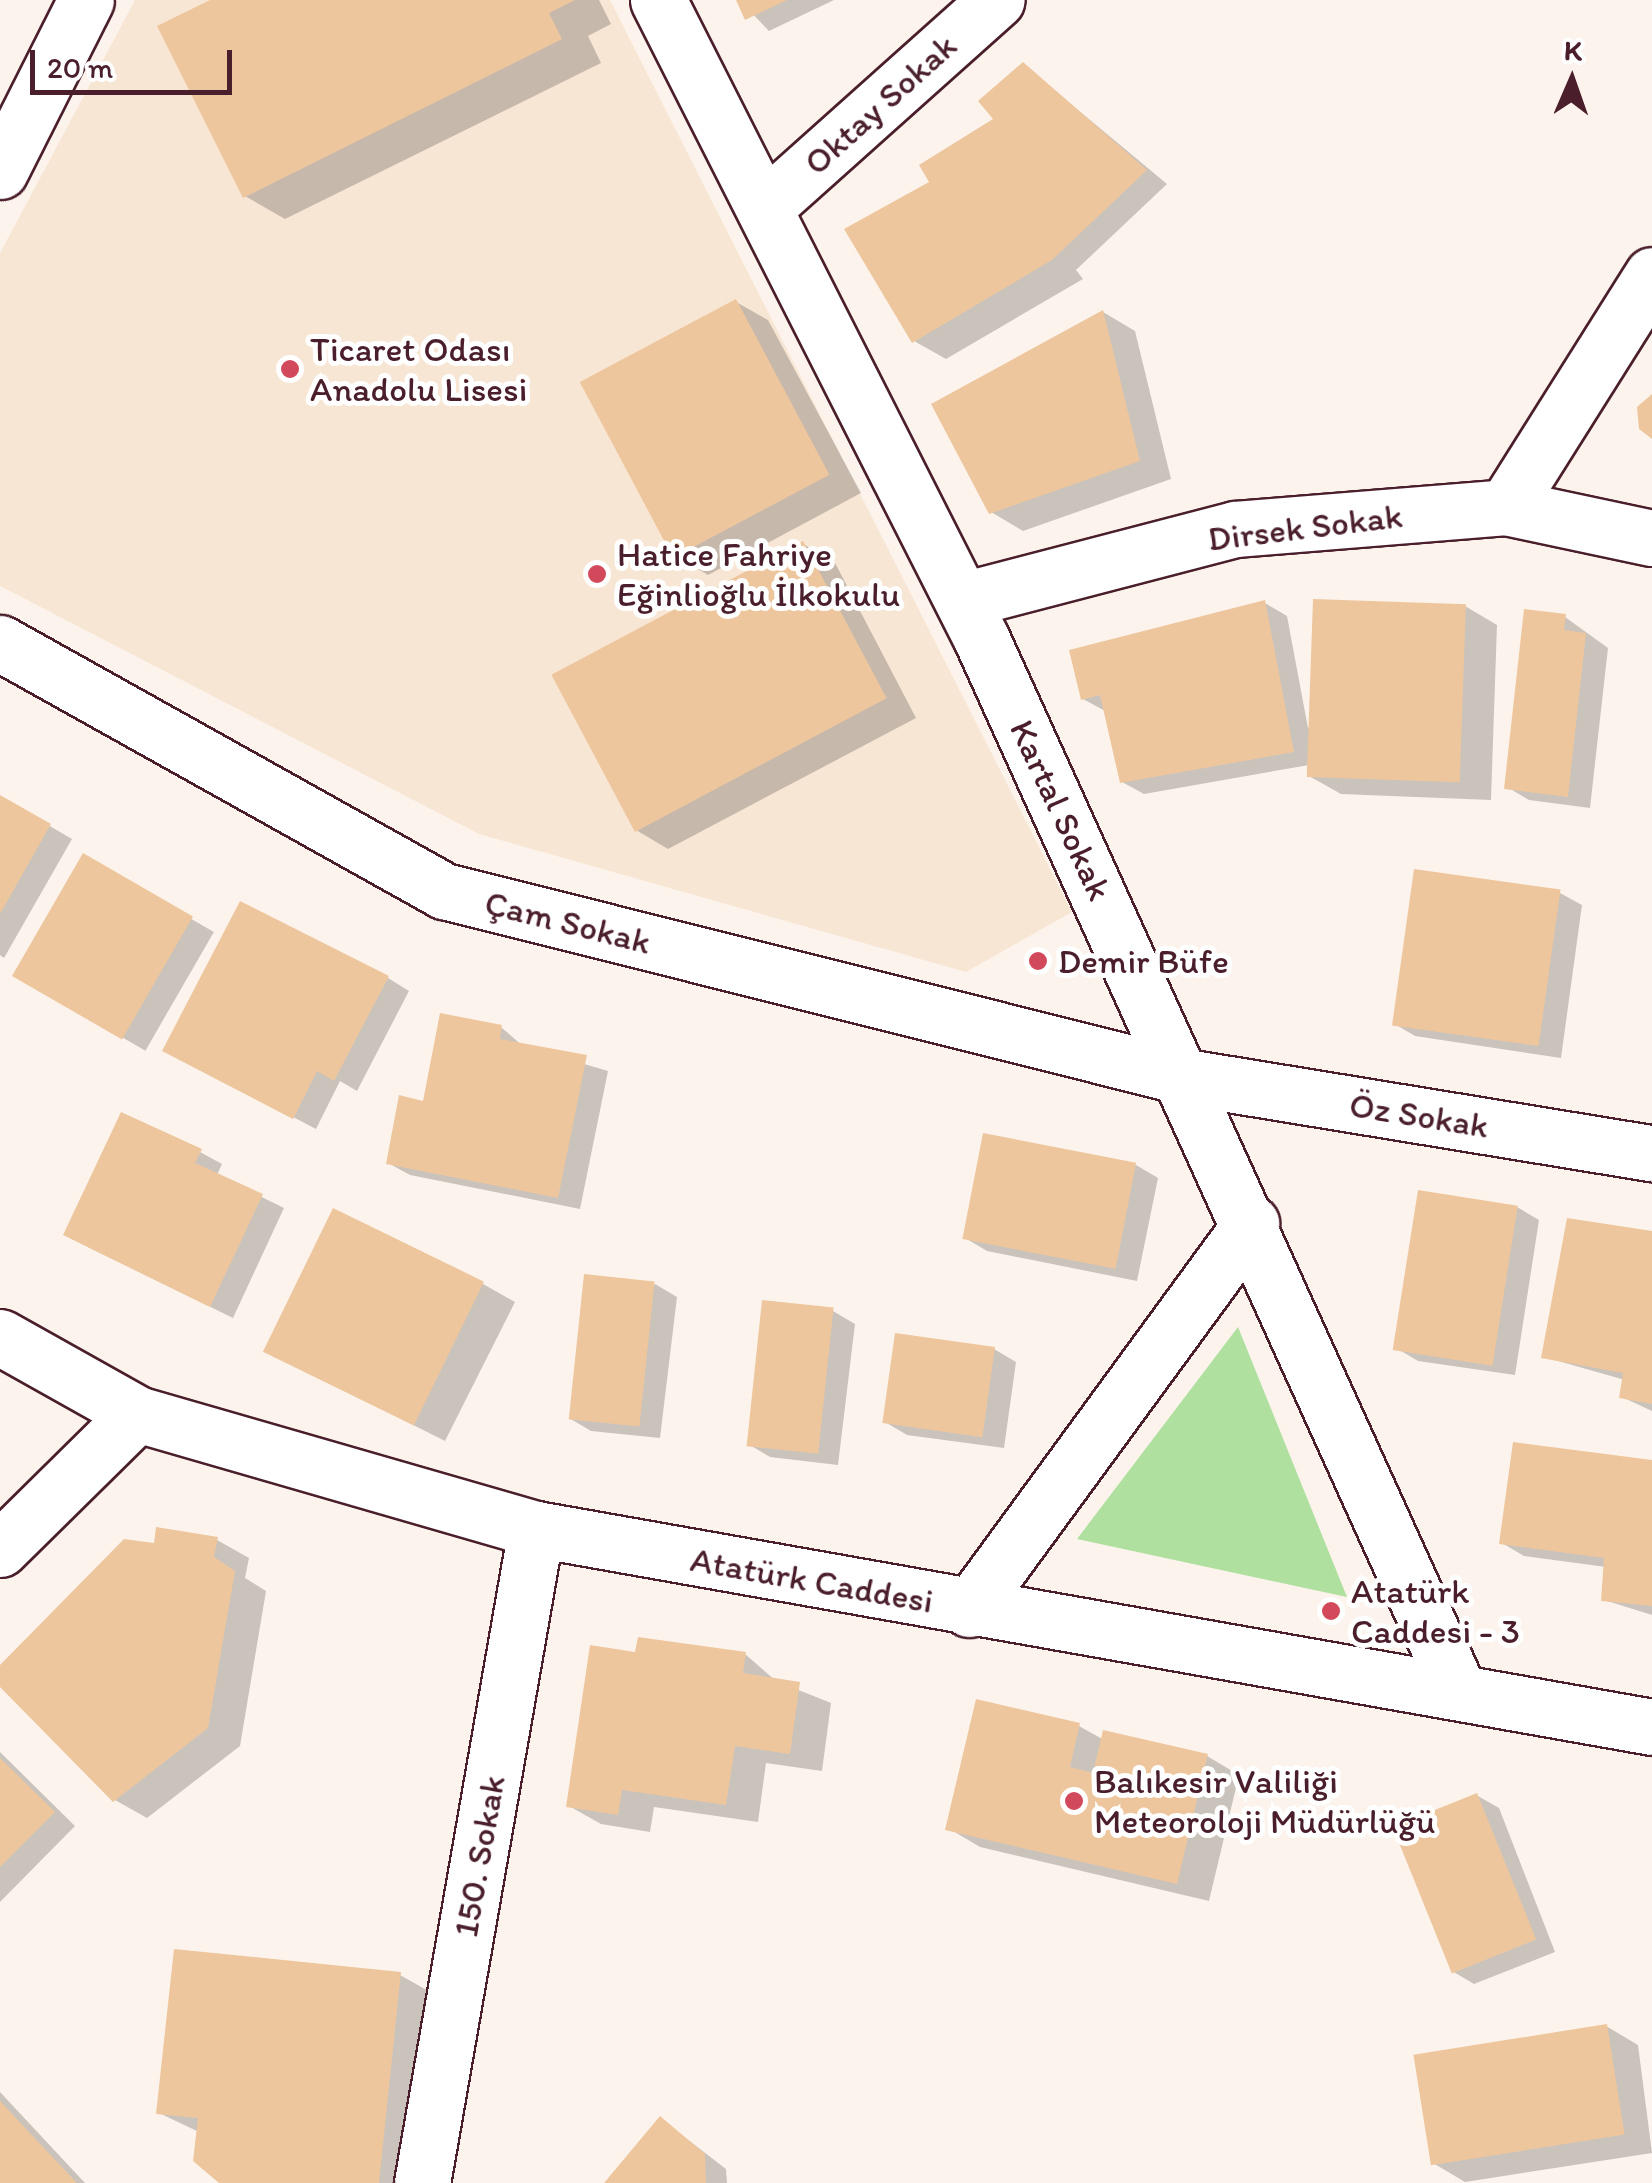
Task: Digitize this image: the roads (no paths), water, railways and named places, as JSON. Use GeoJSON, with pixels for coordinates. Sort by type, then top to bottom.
{"type":"FeatureCollection","features":[{"type":"Feature","properties":{"kind":"street"},"geometry":{"type":"LineString","coordinates":[[0,172],[86,0]]}},
{"type":"Feature","properties":{"kind":"street","name":"Kartal Sokak"},"geometry":{"type":"LineString","coordinates":[[658,0],[963,600],[1186,1078],[1458,1690]]}},
{"type":"Feature","properties":{"kind":"street","name":"Oktay Sokak"},"geometry":{"type":"LineString","coordinates":[[764,208],[996,0]]}},
{"type":"Feature","properties":{"kind":"street"},"geometry":{"type":"LineString","coordinates":[[1506,507],[1652,275]]}},
{"type":"Feature","properties":{"kind":"street","name":"Dirsek Sokak"},"geometry":{"type":"LineString","coordinates":[[963,600],[1235,529],[1506,507],[1652,538]]}},
{"type":"Feature","properties":{"kind":"street","name":"Çam Sokak"},"geometry":{"type":"LineString","coordinates":[[0,643],[444,891],[1186,1078]]}},
{"type":"Feature","properties":{"kind":"street","name":"Öz Sokak"},"geometry":{"type":"LineString","coordinates":[[1186,1078],[1652,1154]]}},
{"type":"Feature","properties":{"kind":"street"},"geometry":{"type":"LineString","coordinates":[[968,1608],[1251,1224]]}},
{"type":"Feature","properties":{"kind":"street","name":"Atatürk Caddesi"},"geometry":{"type":"LineString","coordinates":[[0,1337],[137,1414],[536,1529],[968,1608],[1458,1690],[1652,1728]]}},
{"type":"Feature","properties":{"kind":"street"},"geometry":{"type":"LineString","coordinates":[[0,1549],[137,1414]]}},
{"type":"Feature","properties":{"kind":"street","name":"150. Sokak"},"geometry":{"type":"LineString","coordinates":[[422,2183],[536,1529]]}},
{"type":"Feature","properties":{"kind":"place","name":"Ticaret Odası Anadolu Lisesi"},"geometry":{"type":"Point","coordinates":[290,369]}},
{"type":"Feature","properties":{"kind":"place","name":"Hatice Fahriye Eğinlioğlu İlkokulu"},"geometry":{"type":"Point","coordinates":[597,574]}},
{"type":"Feature","properties":{"kind":"place","name":"Demir Büfe"},"geometry":{"type":"Point","coordinates":[1038,961]}},
{"type":"Feature","properties":{"kind":"place","name":"Atatürk Caddesi - 3"},"geometry":{"type":"Point","coordinates":[1331,1611]}},
{"type":"Feature","properties":{"kind":"place","name":"Balıkesir Valiliği Meteoroloji Müdürlüğü"},"geometry":{"type":"Point","coordinates":[1074,1801]}}]}
